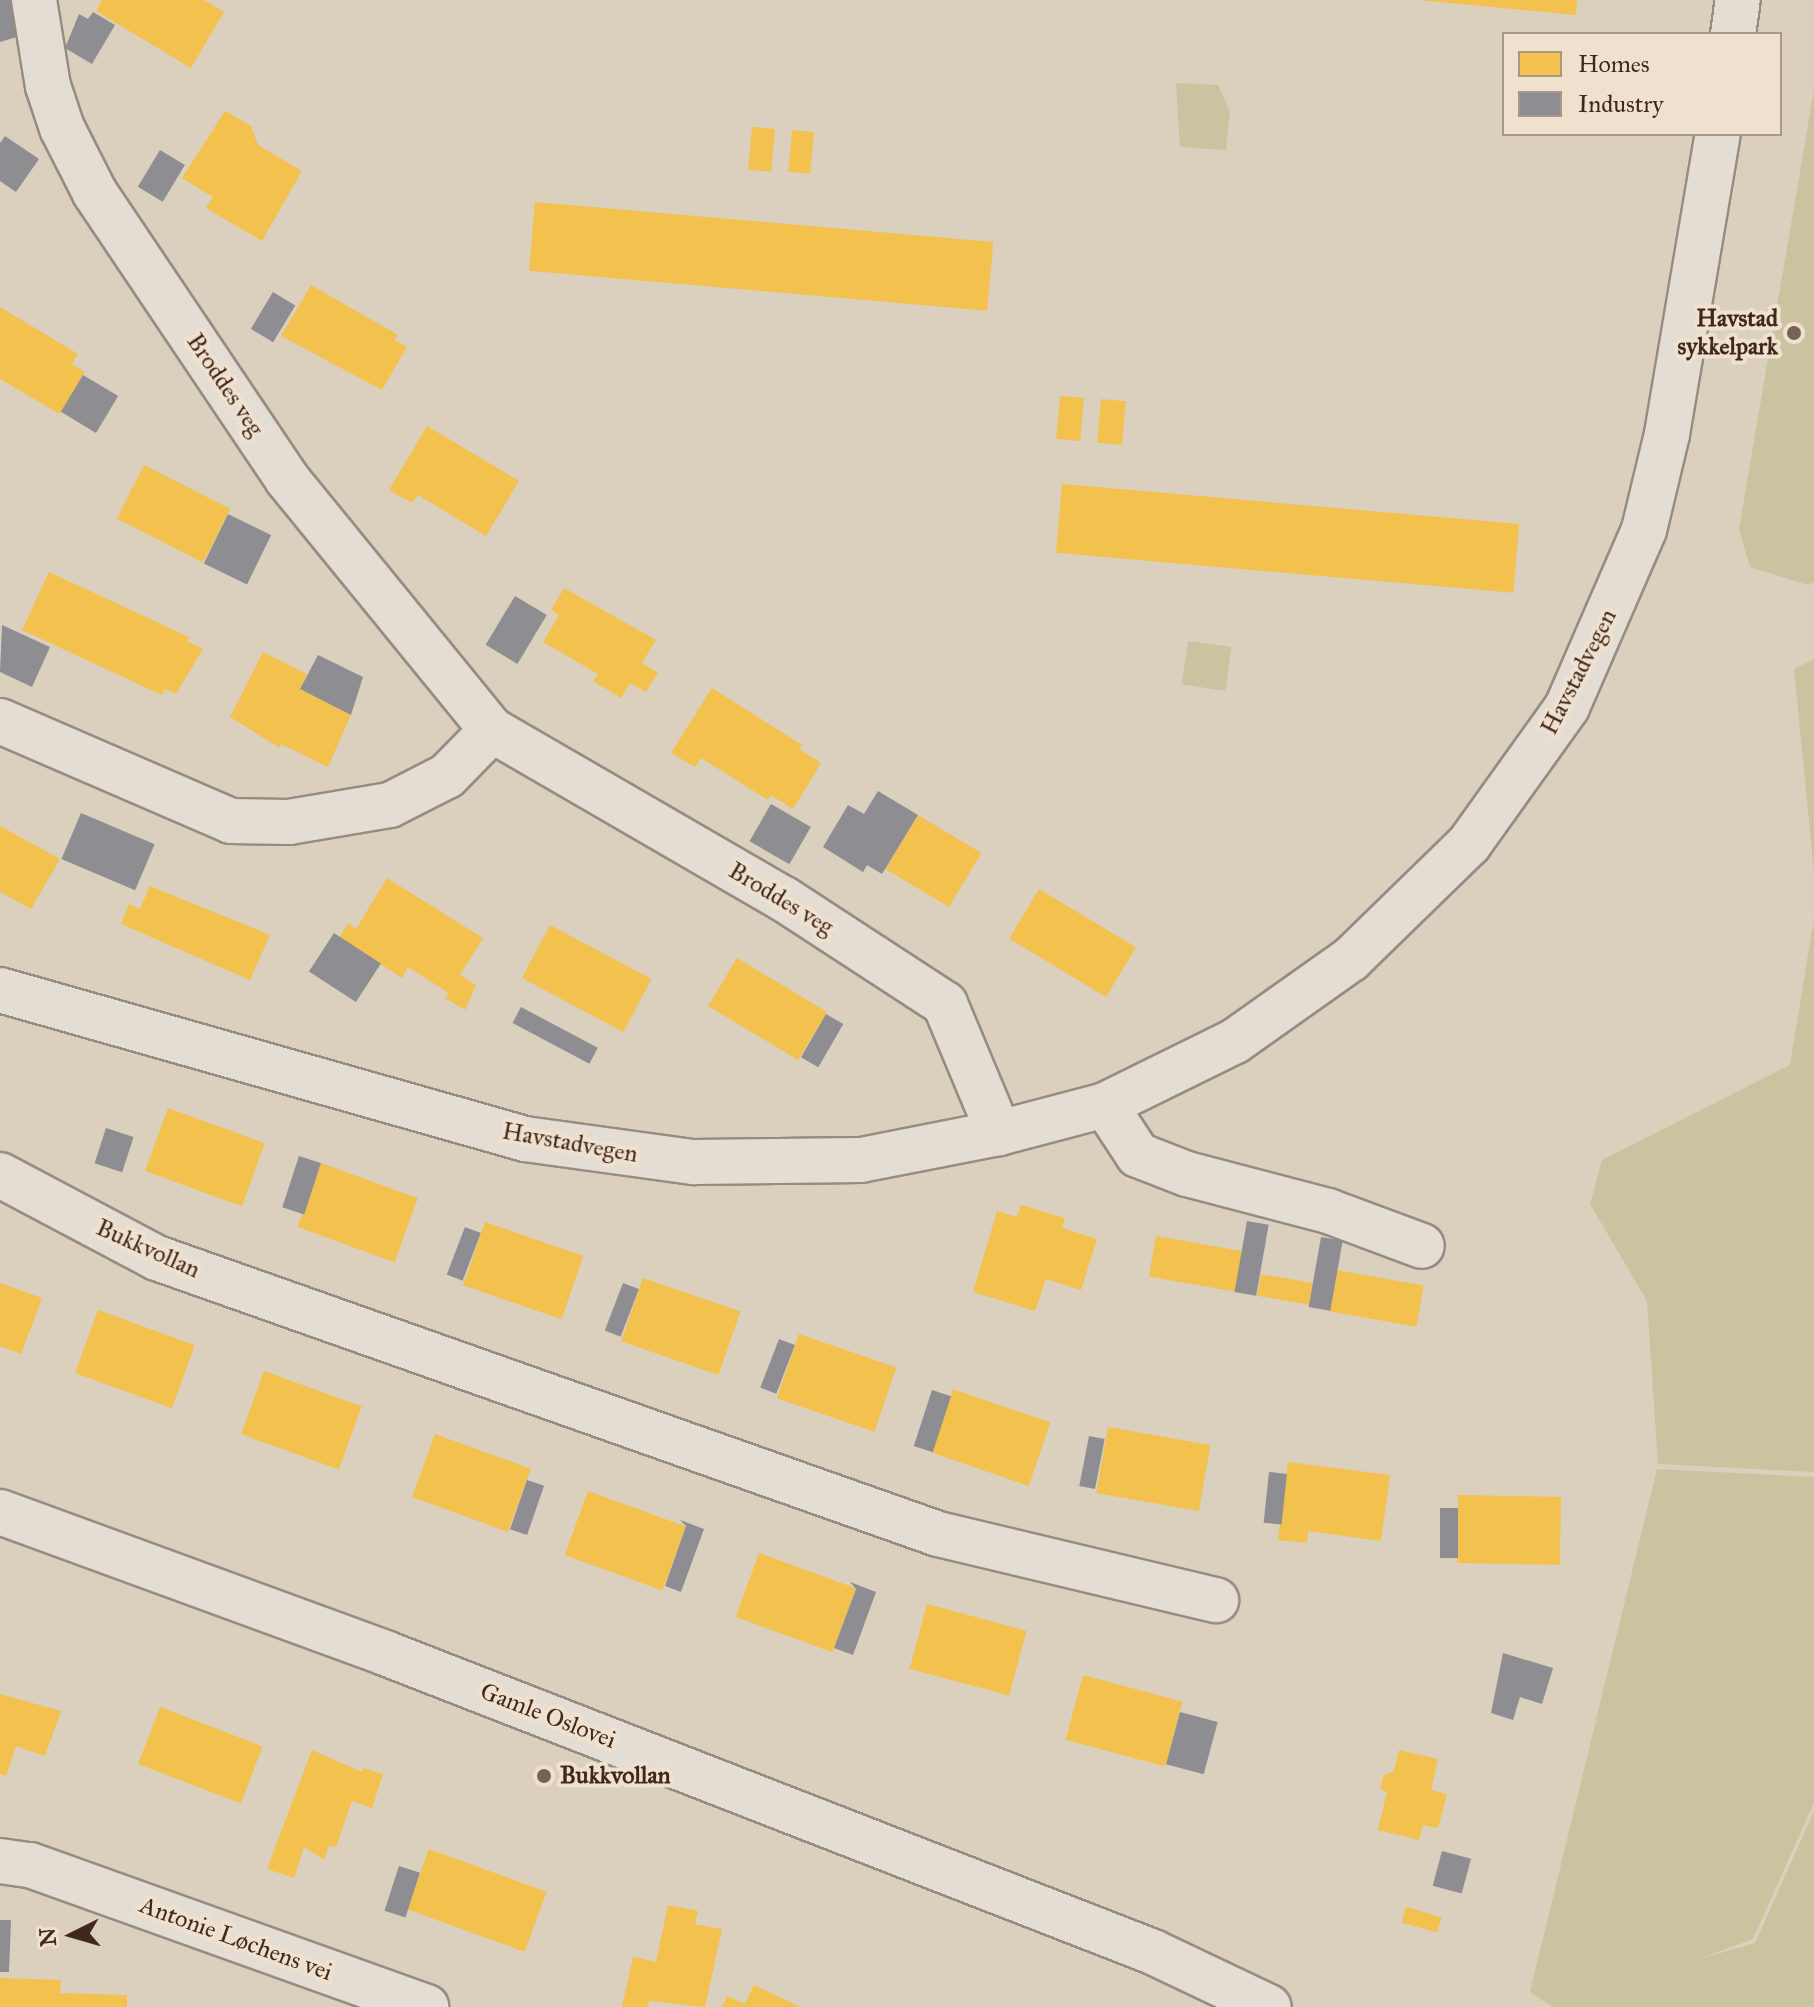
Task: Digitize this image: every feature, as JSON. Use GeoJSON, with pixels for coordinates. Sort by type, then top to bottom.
{"type":"FeatureCollection","features":[{"type":"Feature","properties":{"kind":"street","name":"Broddes veg"},"geometry":{"type":"LineString","coordinates":[[34,0],[48,86],[62,128],[95,193],[287,479],[492,730],[784,899],[945,1004],[999,1133]]}},
{"type":"Feature","properties":{"kind":"street"},"geometry":{"type":"LineString","coordinates":[[1733,32],[1738,0]]}},
{"type":"Feature","properties":{"kind":"street","name":"Havstadvegen"},"geometry":{"type":"LineString","coordinates":[[0,990],[525,1139],[709,1162],[861,1160],[999,1133],[1105,1105],[1235,1041],[1351,959],[1469,844],[1555,727],[1604,631],[1644,530],[1667,434],[1718,136]]}},
{"type":"Feature","properties":{"kind":"street"},"geometry":{"type":"LineString","coordinates":[[0,721],[231,821],[289,822],[390,805],[447,776],[492,730]]}},
{"type":"Feature","properties":{"kind":"street"},"geometry":{"type":"LineString","coordinates":[[1105,1105],[1138,1155],[1187,1174],[1328,1211],[1422,1246]]}},
{"type":"Feature","properties":{"kind":"street","name":"Bukkvollan"},"geometry":{"type":"LineString","coordinates":[[0,1175],[157,1258],[938,1534],[1216,1600]]}},
{"type":"Feature","properties":{"kind":"street","name":"Gamle Oslovei"},"geometry":{"type":"LineString","coordinates":[[0,1512],[430,1670],[1153,1952],[1269,2007]]}},
{"type":"Feature","properties":{"kind":"street","name":"Antonie Løchens vei"},"geometry":{"type":"LineString","coordinates":[[0,1861],[30,1865],[426,2007]]}},
{"type":"Feature","properties":{"kind":"shaded area"},"geometry":{"type":"Polygon","coordinates":[[[1176,83],[1218,85],[1230,112],[1226,150],[1180,147],[1176,83]]]}},
{"type":"Feature","properties":{"kind":"shaded area","name":"Havstad sykkelpark"},"geometry":{"type":"Polygon","coordinates":[[[1814,90],[1814,582],[1808,585],[1750,567],[1739,529],[1814,90]]]}},
{"type":"Feature","properties":{"kind":"shaded area"},"geometry":{"type":"Polygon","coordinates":[[[1188,641],[1232,647],[1225,691],[1182,685],[1188,641]]]}},
{"type":"Feature","properties":{"kind":"shaded area"},"geometry":{"type":"Polygon","coordinates":[[[1814,659],[1814,872],[1794,669],[1814,659]]]}},
{"type":"Feature","properties":{"kind":"shaded area"},"geometry":{"type":"Polygon","coordinates":[[[1814,918],[1814,1472],[1658,1464],[1647,1301],[1590,1204],[1602,1160],[1790,1065],[1814,918]]]}},
{"type":"Feature","properties":{"kind":"shaded area"},"geometry":{"type":"Polygon","coordinates":[[[1657,1469],[1814,1477],[1814,1803],[1753,1939],[1696,1960],[1755,1943],[1814,1811],[1814,2007],[1553,2007],[1530,1992],[1657,1469]]]}},
{"type":"Feature","properties":{"kind":"building: Homes"},"geometry":{"type":"Polygon","coordinates":[[[102,0],[204,0],[224,12],[191,68],[96,11],[102,0]]]}},
{"type":"Feature","properties":{"kind":"building: Homes"},"geometry":{"type":"Polygon","coordinates":[[[1418,0],[1577,0],[1576,15],[1418,0]]]}},
{"type":"Feature","properties":{"kind":"building: Homes"},"geometry":{"type":"Polygon","coordinates":[[[225,111],[251,126],[258,145],[302,171],[262,241],[206,208],[213,197],[182,178],[225,111]]]}},
{"type":"Feature","properties":{"kind":"building: Homes"},"geometry":{"type":"Polygon","coordinates":[[[752,127],[775,129],[771,172],[748,170],[752,127]]]}},
{"type":"Feature","properties":{"kind":"building: Homes"},"geometry":{"type":"Polygon","coordinates":[[[792,130],[814,132],[810,174],[788,172],[792,130]]]}},
{"type":"Feature","properties":{"kind":"building: Homes"},"geometry":{"type":"Polygon","coordinates":[[[535,202],[993,242],[987,311],[529,271],[535,202]]]}},
{"type":"Feature","properties":{"kind":"building: Homes"},"geometry":{"type":"Polygon","coordinates":[[[311,285],[398,335],[394,340],[407,347],[382,390],[281,336],[311,285]]]}},
{"type":"Feature","properties":{"kind":"building: Homes"},"geometry":{"type":"Polygon","coordinates":[[[0,307],[78,354],[72,364],[85,372],[60,414],[0,379],[0,307]]]}},
{"type":"Feature","properties":{"kind":"building: Homes"},"geometry":{"type":"Polygon","coordinates":[[[1060,396],[1084,398],[1080,441],[1056,439],[1060,396]]]}},
{"type":"Feature","properties":{"kind":"building: Homes"},"geometry":{"type":"Polygon","coordinates":[[[1101,399],[1126,401],[1122,445],[1097,443],[1101,399]]]}},
{"type":"Feature","properties":{"kind":"building: Homes"},"geometry":{"type":"Polygon","coordinates":[[[427,426],[519,481],[486,536],[418,495],[412,503],[389,490],[427,426]]]}},
{"type":"Feature","properties":{"kind":"building: Homes"},"geometry":{"type":"Polygon","coordinates":[[[144,465],[230,509],[203,562],[117,518],[144,465]]]}},
{"type":"Feature","properties":{"kind":"building: Homes"},"geometry":{"type":"Polygon","coordinates":[[[1062,484],[1519,524],[1513,593],[1056,553],[1062,484]]]}},
{"type":"Feature","properties":{"kind":"building: Homes"},"geometry":{"type":"Polygon","coordinates":[[[49,572],[189,637],[187,641],[203,649],[176,694],[165,689],[162,695],[22,630],[49,572]]]}},
{"type":"Feature","properties":{"kind":"building: Homes"},"geometry":{"type":"Polygon","coordinates":[[[564,588],[656,640],[642,663],[658,673],[646,692],[630,683],[621,698],[593,681],[598,674],[543,642],[559,615],[551,610],[564,588]]]}},
{"type":"Feature","properties":{"kind":"building: Homes"},"geometry":{"type":"Polygon","coordinates":[[[263,652],[307,674],[300,689],[351,715],[328,767],[281,744],[280,748],[230,717],[263,652]]]}},
{"type":"Feature","properties":{"kind":"building: Homes"},"geometry":{"type":"Polygon","coordinates":[[[712,688],[802,745],[799,749],[821,763],[793,809],[771,795],[768,800],[701,758],[695,767],[671,753],[712,688]]]}},
{"type":"Feature","properties":{"kind":"building: Homes"},"geometry":{"type":"Polygon","coordinates":[[[918,815],[981,853],[949,907],[886,869],[918,815]]]}},
{"type":"Feature","properties":{"kind":"building: Homes"},"geometry":{"type":"Polygon","coordinates":[[[0,826],[60,859],[31,909],[0,892],[0,826]]]}},
{"type":"Feature","properties":{"kind":"building: Homes"},"geometry":{"type":"Polygon","coordinates":[[[387,878],[483,938],[460,975],[476,985],[465,1010],[445,998],[449,993],[408,967],[402,978],[340,937],[348,923],[356,929],[387,878]]]}},
{"type":"Feature","properties":{"kind":"building: Homes"},"geometry":{"type":"Polygon","coordinates":[[[150,886],[270,935],[250,980],[121,924],[129,904],[140,909],[150,886]]]}},
{"type":"Feature","properties":{"kind":"building: Homes"},"geometry":{"type":"Polygon","coordinates":[[[1039,889],[1136,947],[1106,997],[1009,939],[1039,889]]]}},
{"type":"Feature","properties":{"kind":"building: Homes"},"geometry":{"type":"Polygon","coordinates":[[[550,925],[652,979],[623,1032],[522,978],[550,925]]]}},
{"type":"Feature","properties":{"kind":"building: Homes"},"geometry":{"type":"Polygon","coordinates":[[[737,958],[827,1012],[798,1060],[708,1006],[737,958]]]}},
{"type":"Feature","properties":{"kind":"building: Homes"},"geometry":{"type":"Polygon","coordinates":[[[168,1108],[265,1143],[242,1206],[145,1171],[168,1108]]]}},
{"type":"Feature","properties":{"kind":"building: Homes"},"geometry":{"type":"Polygon","coordinates":[[[321,1163],[418,1198],[395,1262],[298,1227],[321,1163]]]}},
{"type":"Feature","properties":{"kind":"building: Homes"},"geometry":{"type":"Polygon","coordinates":[[[1021,1205],[1065,1218],[1062,1228],[1097,1239],[1081,1290],[1046,1279],[1035,1311],[973,1292],[997,1211],[1017,1217],[1021,1205]]]}},
{"type":"Feature","properties":{"kind":"building: Homes"},"geometry":{"type":"Polygon","coordinates":[[[485,1222],[583,1256],[562,1319],[463,1285],[485,1222]]]}},
{"type":"Feature","properties":{"kind":"building: Homes"},"geometry":{"type":"Polygon","coordinates":[[[1156,1236],[1243,1251],[1236,1292],[1149,1276],[1156,1236]]]}},
{"type":"Feature","properties":{"kind":"building: Homes"},"geometry":{"type":"Polygon","coordinates":[[[1336,1270],[1424,1285],[1416,1327],[1329,1311],[1336,1270]]]}},
{"type":"Feature","properties":{"kind":"building: Homes"},"geometry":{"type":"Polygon","coordinates":[[[1261,1274],[1313,1283],[1309,1305],[1257,1296],[1261,1274]]]}},
{"type":"Feature","properties":{"kind":"building: Homes"},"geometry":{"type":"Polygon","coordinates":[[[643,1278],[740,1312],[719,1375],[621,1341],[643,1278]]]}},
{"type":"Feature","properties":{"kind":"building: Homes"},"geometry":{"type":"Polygon","coordinates":[[[0,1283],[42,1298],[21,1354],[0,1346],[0,1283]]]}},
{"type":"Feature","properties":{"kind":"building: Homes"},"geometry":{"type":"Polygon","coordinates":[[[98,1310],[195,1345],[172,1408],[75,1373],[98,1310]]]}},
{"type":"Feature","properties":{"kind":"building: Homes"},"geometry":{"type":"Polygon","coordinates":[[[799,1334],[896,1368],[874,1432],[777,1398],[799,1334]]]}},
{"type":"Feature","properties":{"kind":"building: Homes"},"geometry":{"type":"Polygon","coordinates":[[[264,1371],[362,1407],[339,1470],[241,1434],[264,1371]]]}},
{"type":"Feature","properties":{"kind":"building: Homes"},"geometry":{"type":"Polygon","coordinates":[[[953,1389],[1050,1423],[1029,1486],[931,1452],[953,1389]]]}},
{"type":"Feature","properties":{"kind":"building: Homes"},"geometry":{"type":"Polygon","coordinates":[[[1108,1427],[1210,1445],[1199,1511],[1096,1493],[1108,1427]]]}},
{"type":"Feature","properties":{"kind":"building: Homes"},"geometry":{"type":"Polygon","coordinates":[[[435,1434],[531,1469],[508,1532],[412,1497],[435,1434]]]}},
{"type":"Feature","properties":{"kind":"building: Homes"},"geometry":{"type":"Polygon","coordinates":[[[1288,1462],[1390,1475],[1381,1541],[1308,1531],[1307,1543],[1278,1540],[1288,1462]]]}},
{"type":"Feature","properties":{"kind":"building: Homes"},"geometry":{"type":"Polygon","coordinates":[[[588,1491],[686,1527],[662,1590],[565,1555],[588,1491]]]}},
{"type":"Feature","properties":{"kind":"building: Homes"},"geometry":{"type":"Polygon","coordinates":[[[1458,1495],[1561,1497],[1560,1565],[1457,1563],[1458,1495]]]}},
{"type":"Feature","properties":{"kind":"building: Homes"},"geometry":{"type":"Polygon","coordinates":[[[759,1553],[856,1588],[833,1652],[736,1617],[759,1553]]]}},
{"type":"Feature","properties":{"kind":"building: Homes"},"geometry":{"type":"Polygon","coordinates":[[[927,1604],[1026,1631],[1009,1695],[910,1669],[927,1604]]]}},
{"type":"Feature","properties":{"kind":"building: Homes"},"geometry":{"type":"Polygon","coordinates":[[[1083,1675],[1182,1702],[1165,1766],[1066,1740],[1083,1675]]]}},
{"type":"Feature","properties":{"kind":"building: Homes"},"geometry":{"type":"Polygon","coordinates":[[[0,1694],[61,1711],[45,1756],[16,1746],[6,1776],[0,1774],[0,1694]]]}},
{"type":"Feature","properties":{"kind":"building: Homes"},"geometry":{"type":"Polygon","coordinates":[[[160,1707],[263,1746],[241,1803],[138,1764],[160,1707]]]}},
{"type":"Feature","properties":{"kind":"building: Homes"},"geometry":{"type":"Polygon","coordinates":[[[312,1750],[362,1772],[363,1768],[383,1774],[372,1808],[352,1801],[336,1847],[329,1845],[324,1860],[304,1847],[294,1878],[267,1869],[312,1750]]]}},
{"type":"Feature","properties":{"kind":"building: Homes"},"geometry":{"type":"Polygon","coordinates":[[[1399,1750],[1438,1759],[1431,1790],[1447,1794],[1438,1828],[1423,1825],[1419,1840],[1378,1830],[1387,1792],[1380,1789],[1384,1775],[1394,1771],[1399,1750]]]}},
{"type":"Feature","properties":{"kind":"building: Homes"},"geometry":{"type":"Polygon","coordinates":[[[429,1849],[546,1892],[525,1952],[407,1909],[429,1849]]]}},
{"type":"Feature","properties":{"kind":"building: Homes"},"geometry":{"type":"Polygon","coordinates":[[[668,1905],[698,1911],[695,1924],[722,1929],[705,2007],[649,2001],[648,2007],[622,2007],[633,1957],[656,1962],[668,1905]]]}},
{"type":"Feature","properties":{"kind":"building: Homes"},"geometry":{"type":"Polygon","coordinates":[[[1406,1907],[1442,1917],[1437,1933],[1402,1922],[1406,1907]]]}},
{"type":"Feature","properties":{"kind":"building: Homes"},"geometry":{"type":"Polygon","coordinates":[[[0,1978],[61,1980],[60,1993],[127,1995],[127,2007],[0,2007],[0,1978]]]}},
{"type":"Feature","properties":{"kind":"building: Homes"},"geometry":{"type":"Polygon","coordinates":[[[754,1985],[800,2007],[722,2007],[727,1996],[745,2004],[754,1985]]]}},
{"type":"Feature","properties":{"kind":"building: Industry"},"geometry":{"type":"Polygon","coordinates":[[[0,0],[13,0],[23,35],[0,42],[0,0]]]}},
{"type":"Feature","properties":{"kind":"building: Industry"},"geometry":{"type":"Polygon","coordinates":[[[93,12],[115,25],[92,64],[65,48],[79,14],[88,19],[93,12]]]}},
{"type":"Feature","properties":{"kind":"building: Industry"},"geometry":{"type":"Polygon","coordinates":[[[5,136],[39,159],[16,192],[0,181],[0,143],[5,136]]]}},
{"type":"Feature","properties":{"kind":"building: Industry"},"geometry":{"type":"Polygon","coordinates":[[[160,150],[185,165],[163,202],[138,187],[160,150]]]}},
{"type":"Feature","properties":{"kind":"building: Industry"},"geometry":{"type":"Polygon","coordinates":[[[273,292],[295,305],[273,342],[251,329],[273,292]]]}},
{"type":"Feature","properties":{"kind":"building: Industry"},"geometry":{"type":"Polygon","coordinates":[[[83,375],[118,396],[96,433],[61,412],[83,375]]]}},
{"type":"Feature","properties":{"kind":"building: Industry"},"geometry":{"type":"Polygon","coordinates":[[[228,514],[271,535],[247,584],[204,563],[228,514]]]}},
{"type":"Feature","properties":{"kind":"building: Industry"},"geometry":{"type":"Polygon","coordinates":[[[515,596],[547,615],[517,664],[486,645],[515,596]]]}},
{"type":"Feature","properties":{"kind":"building: Industry"},"geometry":{"type":"Polygon","coordinates":[[[2,625],[50,647],[32,687],[0,672],[2,625]]]}},
{"type":"Feature","properties":{"kind":"building: Industry"},"geometry":{"type":"Polygon","coordinates":[[[318,655],[363,677],[351,715],[300,689],[318,655]]]}},
{"type":"Feature","properties":{"kind":"building: Industry"},"geometry":{"type":"Polygon","coordinates":[[[878,791],[918,815],[882,874],[867,865],[863,872],[823,847],[848,805],[864,814],[878,791]]]}},
{"type":"Feature","properties":{"kind":"building: Industry"},"geometry":{"type":"Polygon","coordinates":[[[771,804],[811,827],[789,864],[750,841],[771,804]]]}},
{"type":"Feature","properties":{"kind":"building: Industry"},"geometry":{"type":"Polygon","coordinates":[[[81,813],[155,844],[135,890],[61,859],[81,813]]]}},
{"type":"Feature","properties":{"kind":"building: Industry"},"geometry":{"type":"Polygon","coordinates":[[[334,933],[381,963],[356,1002],[309,972],[334,933]]]}},
{"type":"Feature","properties":{"kind":"building: Industry"},"geometry":{"type":"Polygon","coordinates":[[[521,1007],[598,1048],[589,1064],[513,1023],[521,1007]]]}},
{"type":"Feature","properties":{"kind":"building: Industry"},"geometry":{"type":"Polygon","coordinates":[[[826,1014],[843,1024],[818,1067],[801,1057],[826,1014]]]}},
{"type":"Feature","properties":{"kind":"building: Industry"},"geometry":{"type":"Polygon","coordinates":[[[106,1128],[134,1137],[122,1172],[95,1163],[106,1128]]]}},
{"type":"Feature","properties":{"kind":"building: Industry"},"geometry":{"type":"Polygon","coordinates":[[[299,1156],[321,1163],[304,1214],[282,1207],[299,1156]]]}},
{"type":"Feature","properties":{"kind":"building: Industry"},"geometry":{"type":"Polygon","coordinates":[[[1247,1221],[1269,1225],[1256,1296],[1234,1292],[1247,1221]]]}},
{"type":"Feature","properties":{"kind":"building: Industry"},"geometry":{"type":"Polygon","coordinates":[[[465,1227],[481,1233],[463,1281],[447,1275],[465,1227]]]}},
{"type":"Feature","properties":{"kind":"building: Industry"},"geometry":{"type":"Polygon","coordinates":[[[1321,1237],[1343,1241],[1330,1311],[1309,1307],[1321,1237]]]}},
{"type":"Feature","properties":{"kind":"building: Industry"},"geometry":{"type":"Polygon","coordinates":[[[623,1283],[639,1289],[621,1337],[605,1331],[623,1283]]]}},
{"type":"Feature","properties":{"kind":"building: Industry"},"geometry":{"type":"Polygon","coordinates":[[[779,1339],[795,1345],[776,1394],[760,1388],[779,1339]]]}},
{"type":"Feature","properties":{"kind":"building: Industry"},"geometry":{"type":"Polygon","coordinates":[[[932,1390],[951,1396],[933,1452],[914,1446],[932,1390]]]}},
{"type":"Feature","properties":{"kind":"building: Industry"},"geometry":{"type":"Polygon","coordinates":[[[1089,1436],[1105,1439],[1095,1489],[1079,1486],[1089,1436]]]}},
{"type":"Feature","properties":{"kind":"building: Industry"},"geometry":{"type":"Polygon","coordinates":[[[1269,1472],[1287,1474],[1282,1525],[1264,1523],[1269,1472]]]}},
{"type":"Feature","properties":{"kind":"building: Industry"},"geometry":{"type":"Polygon","coordinates":[[[527,1480],[544,1486],[527,1535],[510,1529],[527,1480]]]}},
{"type":"Feature","properties":{"kind":"building: Industry"},"geometry":{"type":"Polygon","coordinates":[[[1440,1508],[1458,1508],[1458,1558],[1440,1558],[1440,1508]]]}},
{"type":"Feature","properties":{"kind":"building: Industry"},"geometry":{"type":"Polygon","coordinates":[[[680,1520],[704,1529],[681,1592],[665,1586],[686,1526],[680,1520]]]}},
{"type":"Feature","properties":{"kind":"building: Industry"},"geometry":{"type":"Polygon","coordinates":[[[850,1582],[876,1592],[853,1655],[834,1648],[856,1589],[850,1582]]]}},
{"type":"Feature","properties":{"kind":"building: Industry"},"geometry":{"type":"Polygon","coordinates":[[[1503,1653],[1553,1668],[1542,1704],[1520,1697],[1513,1720],[1491,1713],[1503,1653]]]}},
{"type":"Feature","properties":{"kind":"building: Industry"},"geometry":{"type":"Polygon","coordinates":[[[1180,1712],[1218,1722],[1204,1774],[1166,1764],[1180,1712]]]}},
{"type":"Feature","properties":{"kind":"building: Industry"},"geometry":{"type":"Polygon","coordinates":[[[1442,1851],[1471,1859],[1462,1894],[1433,1886],[1442,1851]]]}},
{"type":"Feature","properties":{"kind":"building: Industry"},"geometry":{"type":"Polygon","coordinates":[[[399,1866],[420,1873],[405,1917],[384,1911],[399,1866]]]}},
{"type":"Feature","properties":{"kind":"building: Industry"},"geometry":{"type":"Polygon","coordinates":[[[0,1920],[11,1920],[9,1972],[0,1972],[0,1920]]]}},
{"type":"Feature","properties":{"kind":"place","name":"Havstad sykkelpark"},"geometry":{"type":"Point","coordinates":[1794,333]}},
{"type":"Feature","properties":{"kind":"place","name":"Bukkvollan"},"geometry":{"type":"Point","coordinates":[544,1776]}}]}
